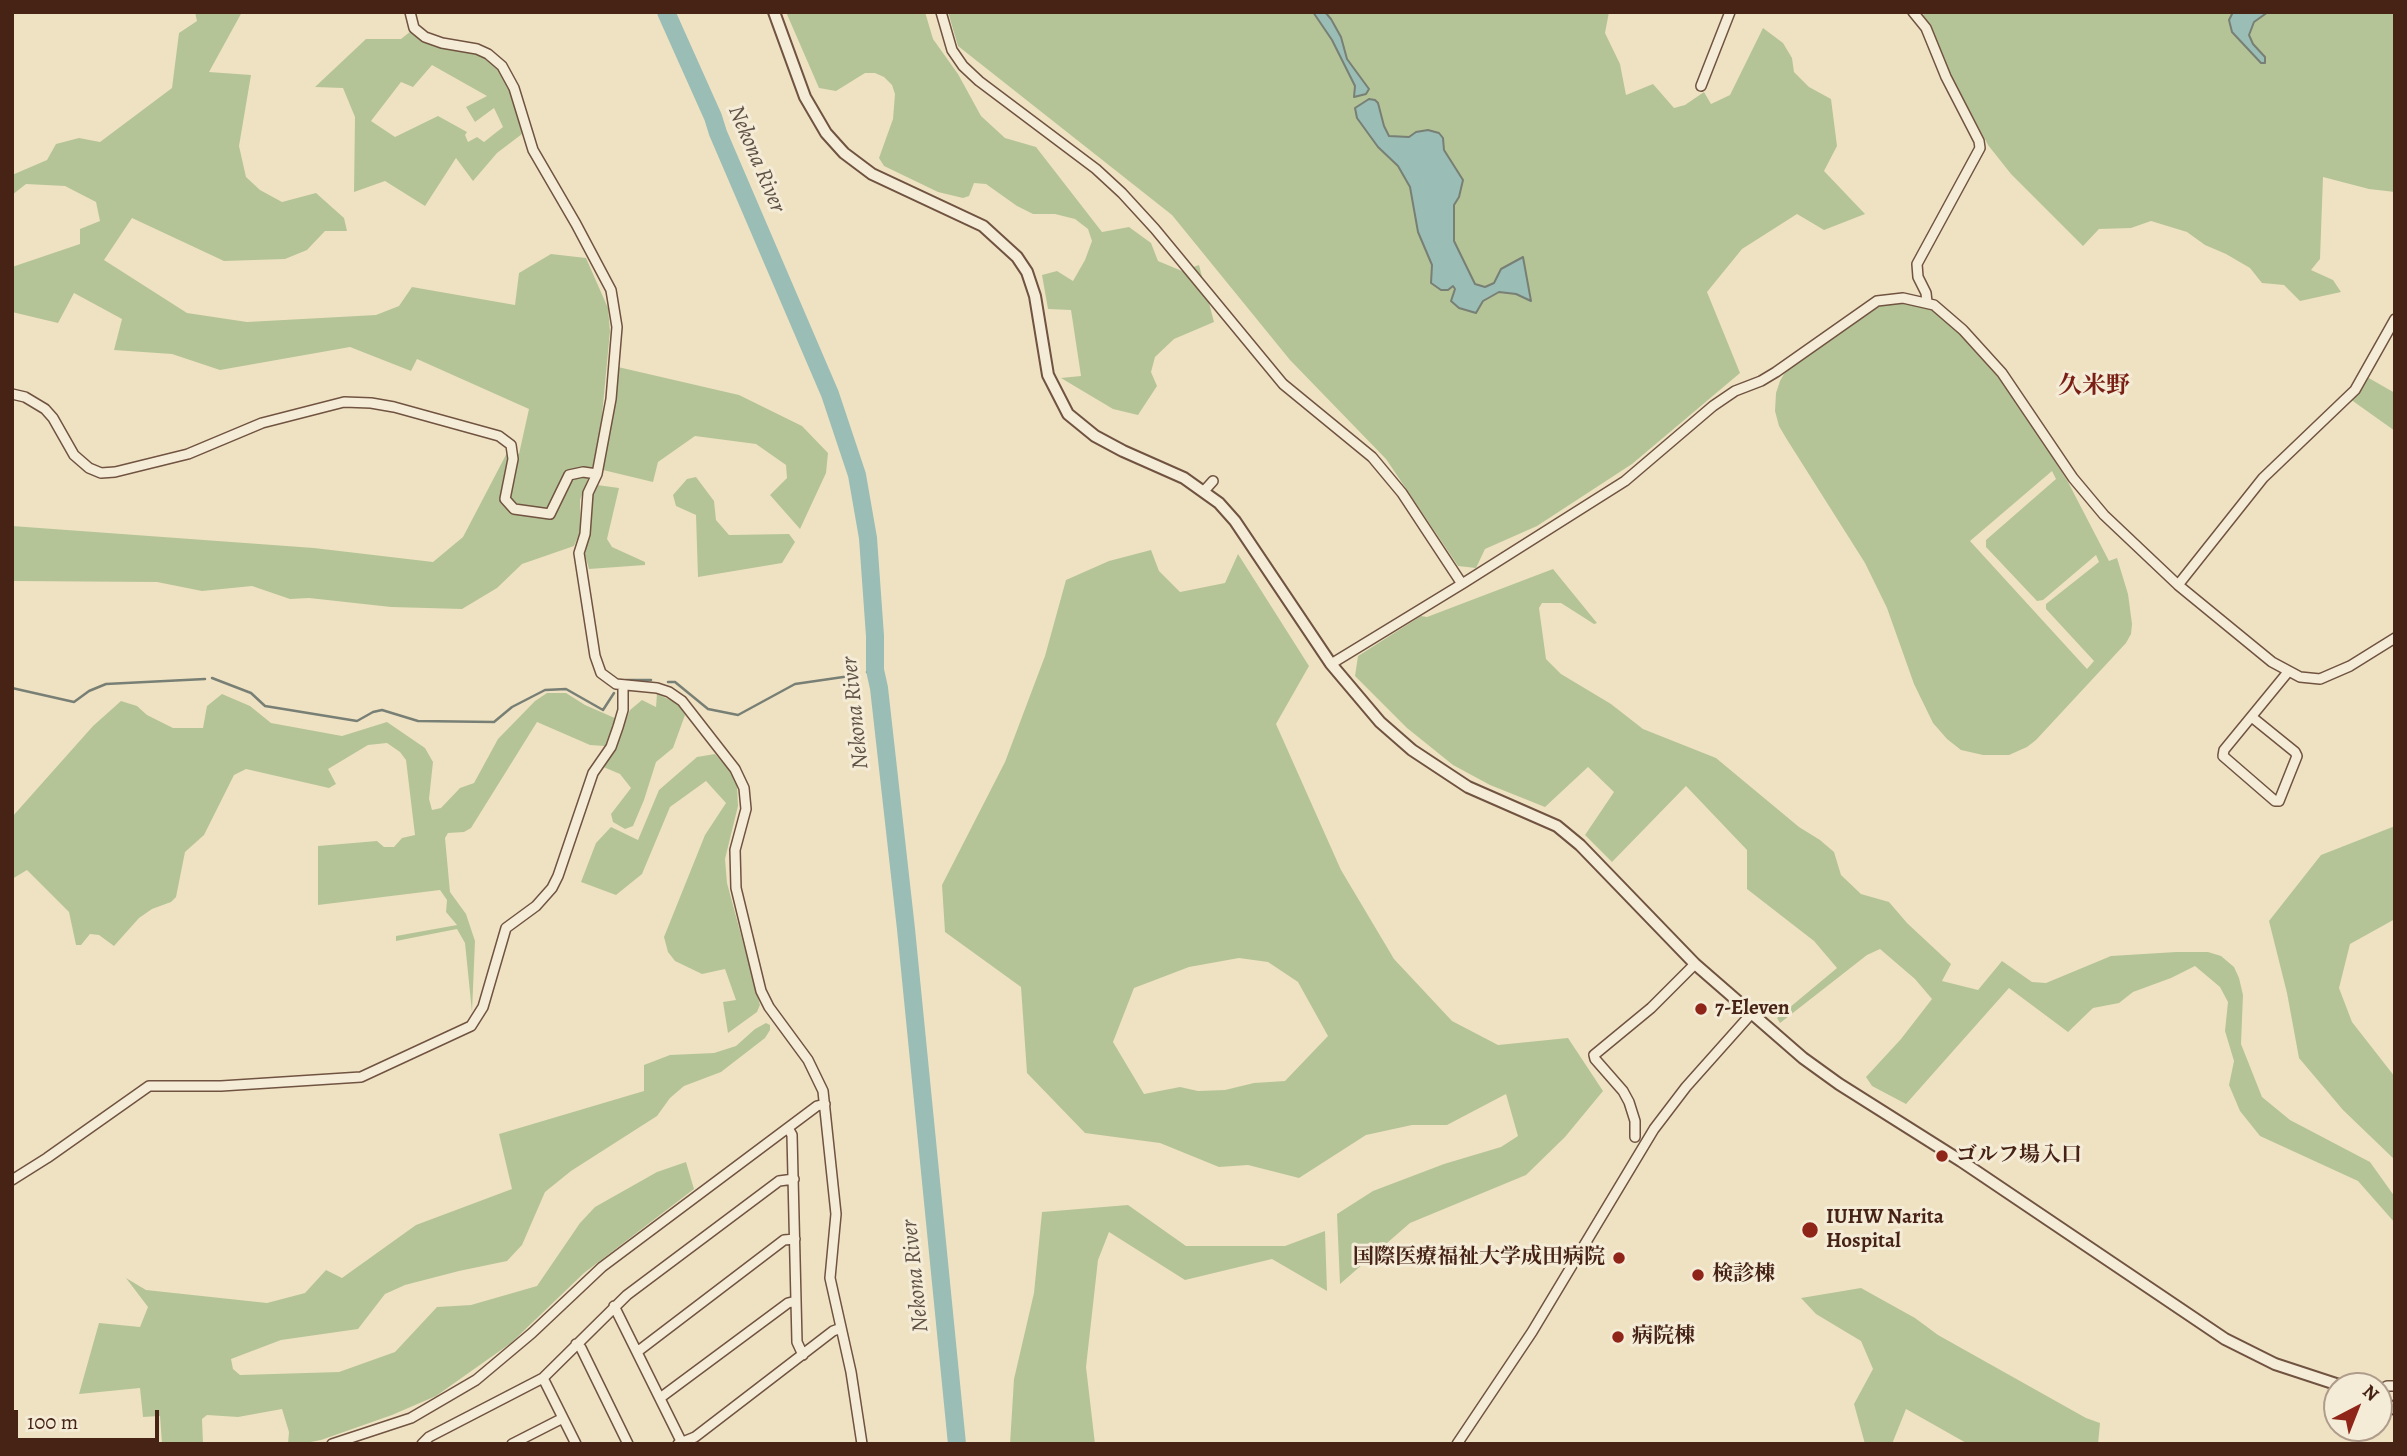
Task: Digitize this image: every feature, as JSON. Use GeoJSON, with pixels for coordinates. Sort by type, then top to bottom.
{"type":"FeatureCollection","features":[{"type":"Feature","properties":{"kind":"street"},"geometry":{"type":"LineString","coordinates":[[410,12],[414,28],[425,37],[477,49],[502,66],[514,88],[533,150],[611,289],[617,327],[611,399],[597,474],[588,494],[585,534],[579,553],[598,667],[608,679],[624,686],[657,688],[682,701],[741,780],[746,809],[735,850],[734,872],[756,977],[769,1007],[816,1074],[823,1091],[836,1214],[830,1278],[862,1444]]}},
{"type":"Feature","properties":{"kind":"street"},"geometry":{"type":"LineString","coordinates":[[774,12],[805,97],[826,133],[844,153],[872,174],[983,226],[1017,257],[1027,272],[1035,296],[1048,375],[1068,414],[1095,436],[1184,478],[1219,503],[1235,521],[1331,664],[1380,722],[1430,764],[1468,787],[1544,819],[1569,835],[1695,964],[1751,1014],[1839,1084],[1961,1161],[2225,1339],[2256,1357],[2323,1380]]}},
{"type":"Feature","properties":{"kind":"street"},"geometry":{"type":"LineString","coordinates":[[941,12],[952,50],[963,66],[1096,169],[1122,193],[1283,384],[1371,457],[1402,493],[1462,584]]}},
{"type":"Feature","properties":{"kind":"street"},"geometry":{"type":"LineString","coordinates":[[1701,86],[1730,12]]}},
{"type":"Feature","properties":{"kind":"street"},"geometry":{"type":"LineString","coordinates":[[1913,12],[1926,29],[1980,148],[1917,264],[1918,277],[1926,293],[1927,302]]}},
{"type":"Feature","properties":{"kind":"street"},"geometry":{"type":"LineString","coordinates":[[1331,664],[1625,481],[1713,406],[1735,391],[1762,381],[1869,306],[1893,298],[1927,302],[1949,317],[2002,373],[2089,498],[2178,585],[2272,662],[2288,672],[2312,680],[2320,679],[2350,666],[2395,638]]}},
{"type":"Feature","properties":{"kind":"street"},"geometry":{"type":"LineString","coordinates":[[2178,585],[2263,478],[2355,390],[2395,319]]}},
{"type":"Feature","properties":{"kind":"street"},"geometry":{"type":"LineString","coordinates":[[12,394],[25,397],[45,409],[74,455],[89,468],[101,473],[188,454],[261,423],[344,402],[394,407],[499,436],[511,445],[513,459],[505,499],[514,509],[550,514],[569,475],[583,472],[597,474]]}},
{"type":"Feature","properties":{"kind":"street"},"geometry":{"type":"LineString","coordinates":[[1204,491],[1213,481]]}},
{"type":"Feature","properties":{"kind":"street"},"geometry":{"type":"LineString","coordinates":[[2253,718],[2297,756],[2279,801],[2275,801],[2222,757],[2224,750],[2253,718],[2288,672]]}},
{"type":"Feature","properties":{"kind":"street"},"geometry":{"type":"LineString","coordinates":[[12,1180],[149,1086],[221,1086],[361,1077],[471,1026],[483,1007],[506,928],[543,898],[558,876],[593,773],[611,747],[618,727],[623,710],[624,686]]}},
{"type":"Feature","properties":{"kind":"street"},"geometry":{"type":"LineString","coordinates":[[1634,1137],[1635,1121],[1629,1102],[1594,1055],[1651,1008],[1695,964]]}},
{"type":"Feature","properties":{"kind":"street"},"geometry":{"type":"LineString","coordinates":[[1457,1444],[1532,1332],[1654,1129],[1686,1087],[1751,1014]]}},
{"type":"Feature","properties":{"kind":"street"},"geometry":{"type":"LineString","coordinates":[[332,1444],[411,1418],[476,1380],[523,1342],[603,1267],[817,1106],[825,1104]]}},
{"type":"Feature","properties":{"kind":"street"},"geometry":{"type":"LineString","coordinates":[[788,1128],[792,1135],[794,1179],[797,1342],[803,1355]]}},
{"type":"Feature","properties":{"kind":"street"},"geometry":{"type":"LineString","coordinates":[[422,1444],[429,1437],[543,1378],[614,1306],[779,1181],[794,1179]]}},
{"type":"Feature","properties":{"kind":"street"},"geometry":{"type":"LineString","coordinates":[[637,1352],[784,1240],[795,1239]]}},
{"type":"Feature","properties":{"kind":"street"},"geometry":{"type":"LineString","coordinates":[[660,1398],[788,1303],[796,1301]]}},
{"type":"Feature","properties":{"kind":"street"},"geometry":{"type":"LineString","coordinates":[[614,1306],[680,1443],[695,1437],[833,1331],[841,1328]]}},
{"type":"Feature","properties":{"kind":"street"},"geometry":{"type":"LineString","coordinates":[[576,1344],[581,1348],[628,1444]]}},
{"type":"Feature","properties":{"kind":"street"},"geometry":{"type":"LineString","coordinates":[[543,1378],[576,1444]]}},
{"type":"Feature","properties":{"kind":"street"},"geometry":{"type":"LineString","coordinates":[[512,1444],[563,1418]]}},
{"type":"Feature","properties":{"kind":"green space"},"geometry":{"type":"Polygon","coordinates":[[[195,12],[242,12],[209,72],[251,75],[239,146],[246,177],[260,190],[282,202],[316,193],[344,218],[347,231],[325,231],[307,250],[285,259],[224,261],[132,218],[104,260],[187,313],[247,322],[376,315],[399,306],[412,287],[515,305],[519,273],[551,254],[586,258],[608,308],[610,331],[601,426],[593,465],[580,500],[580,532],[574,546],[522,564],[497,588],[462,609],[391,607],[309,598],[290,599],[252,586],[202,591],[157,582],[12,581],[12,526],[314,548],[433,562],[463,537],[508,451],[519,454],[529,409],[417,359],[411,371],[350,347],[220,370],[172,354],[114,350],[122,319],[74,293],[58,323],[12,312],[12,267],[80,244],[80,229],[100,221],[96,202],[65,186],[26,184],[12,195],[12,175],[47,160],[56,144],[79,138],[100,142],[172,88],[179,33],[197,21],[195,12]]]}},
{"type":"Feature","properties":{"kind":"green space"},"geometry":{"type":"Polygon","coordinates":[[[786,12],[925,12],[933,39],[958,74],[981,116],[1005,138],[1036,147],[1102,232],[1129,227],[1151,243],[1158,261],[1182,271],[1199,265],[1214,322],[1174,339],[1155,357],[1151,372],[1157,386],[1138,415],[1113,409],[1061,378],[1081,376],[1071,310],[1048,309],[1042,275],[1057,271],[1073,281],[1092,241],[1088,229],[1075,219],[1055,214],[1033,214],[986,184],[974,183],[969,196],[963,198],[938,192],[884,166],[879,158],[893,119],[895,94],[892,85],[875,73],[865,73],[836,91],[819,88],[786,12]]]}},
{"type":"Feature","properties":{"kind":"green space"},"geometry":{"type":"Polygon","coordinates":[[[948,12],[1609,12],[1605,33],[1620,64],[1626,95],[1653,84],[1674,108],[1685,105],[1704,92],[1711,104],[1730,95],[1763,28],[1783,43],[1792,58],[1794,72],[1809,87],[1831,99],[1837,146],[1824,171],[1865,214],[1824,230],[1797,214],[1742,249],[1707,292],[1740,373],[1632,464],[1537,526],[1485,549],[1476,568],[1458,566],[1386,459],[1290,360],[1172,215],[958,46],[948,12]]]}},
{"type":"Feature","properties":{"kind":"green space"},"geometry":{"type":"Polygon","coordinates":[[[1926,12],[2395,12],[2395,192],[2369,189],[2323,177],[2320,259],[2311,270],[2333,280],[2341,292],[2300,301],[2284,285],[2262,283],[2250,268],[2205,245],[2187,232],[2151,221],[2131,228],[2099,229],[2083,246],[2011,174],[1988,145],[1926,28],[1922,16],[1926,12]]]}},
{"type":"Feature","properties":{"kind":"green space"},"geometry":{"type":"Polygon","coordinates":[[[411,31],[433,46],[477,53],[500,68],[509,83],[522,134],[497,153],[473,181],[456,158],[425,206],[385,181],[354,192],[355,117],[343,88],[315,87],[366,39],[401,39],[411,31]],[[432,65],[413,87],[401,82],[371,121],[395,137],[438,116],[467,132],[465,135],[468,142],[477,137],[484,142],[503,127],[494,108],[475,122],[466,107],[487,96],[432,65]]]}},
{"type":"Feature","properties":{"kind":"green space"},"geometry":{"type":"Polygon","coordinates":[[[1904,303],[1930,309],[1948,321],[2004,384],[2068,482],[2109,561],[2117,558],[2128,594],[2132,624],[2126,643],[2036,740],[2009,755],[1983,755],[1961,750],[1933,723],[1914,684],[1887,608],[1865,563],[1779,426],[1775,411],[1776,393],[1784,374],[1800,359],[1880,305],[1904,303]],[[2052,471],[1970,541],[2087,669],[2094,661],[2046,609],[2046,604],[2099,562],[2096,555],[2043,600],[2037,601],[1986,547],[1986,540],[2056,479],[2052,471]]]}},
{"type":"Feature","properties":{"kind":"green space"},"geometry":{"type":"Polygon","coordinates":[[[618,367],[739,395],[802,426],[828,453],[826,473],[800,529],[770,495],[787,478],[786,465],[756,444],[695,436],[658,462],[653,482],[603,470],[618,367]]]}},
{"type":"Feature","properties":{"kind":"green space"},"geometry":{"type":"Polygon","coordinates":[[[2367,377],[2395,393],[2395,431],[2350,399],[2367,377]]]}},
{"type":"Feature","properties":{"kind":"green space"},"geometry":{"type":"Polygon","coordinates":[[[696,477],[714,501],[716,520],[729,535],[789,534],[795,542],[782,563],[698,577],[696,515],[676,506],[673,495],[687,479],[696,477]]]}},
{"type":"Feature","properties":{"kind":"green space"},"geometry":{"type":"Polygon","coordinates":[[[597,485],[619,488],[607,539],[612,547],[645,562],[645,565],[589,569],[585,555],[592,497],[597,485]]]}},
{"type":"Feature","properties":{"kind":"green space"},"geometry":{"type":"Polygon","coordinates":[[[1151,550],[1159,571],[1180,592],[1225,583],[1238,554],[1309,666],[1276,724],[1341,870],[1394,959],[1452,1021],[1498,1045],[1568,1038],[1603,1091],[1565,1137],[1526,1175],[1410,1223],[1340,1284],[1337,1214],[1373,1191],[1444,1164],[1501,1147],[1518,1136],[1506,1094],[1447,1125],[1412,1125],[1366,1135],[1299,1178],[1248,1165],[1219,1167],[1160,1143],[1085,1133],[1027,1073],[1021,987],[945,932],[942,885],[1005,762],[1045,656],[1066,580],[1109,561],[1151,550]],[[1239,958],[1189,967],[1134,988],[1113,1042],[1144,1094],[1180,1087],[1198,1091],[1225,1090],[1254,1083],[1285,1081],[1328,1036],[1298,982],[1268,962],[1239,958]]]}},
{"type":"Feature","properties":{"kind":"green space"},"geometry":{"type":"Polygon","coordinates":[[[1553,569],[1597,623],[1594,624],[1561,603],[1542,603],[1539,608],[1546,659],[1561,674],[1611,704],[1643,729],[1716,758],[1799,827],[1820,840],[1834,852],[1841,875],[1861,894],[1889,902],[1907,923],[1951,964],[1942,981],[1978,990],[2002,961],[2032,982],[2046,983],[2111,956],[2208,952],[2221,956],[2234,967],[2239,978],[2243,995],[2241,1044],[2262,1097],[2290,1120],[2370,1162],[2395,1197],[2395,1223],[2358,1181],[2260,1136],[2240,1111],[2229,1085],[2234,1061],[2225,1031],[2228,1002],[2220,987],[2195,966],[2133,992],[2119,1003],[2093,1008],[2068,1032],[2009,988],[1906,1104],[1872,1086],[1866,1077],[1901,1039],[1932,999],[1915,979],[1880,949],[1867,955],[1780,1023],[1777,1018],[1837,968],[1814,941],[1747,889],[1747,850],[1686,786],[1612,862],[1585,835],[1614,792],[1588,767],[1545,807],[1490,785],[1453,765],[1407,728],[1355,676],[1358,656],[1421,616],[1427,617],[1553,569]]]}},
{"type":"Feature","properties":{"kind":"green space"},"geometry":{"type":"Polygon","coordinates":[[[547,693],[566,693],[617,719],[611,738],[605,746],[590,745],[537,722],[471,828],[464,832],[448,833],[445,838],[450,892],[466,914],[475,941],[472,1012],[465,943],[457,929],[396,941],[396,936],[457,925],[446,912],[447,900],[440,890],[318,905],[318,846],[377,841],[384,847],[394,847],[402,838],[415,835],[406,760],[387,743],[368,745],[328,769],[336,784],[329,788],[246,769],[234,775],[204,835],[185,852],[176,897],[139,918],[114,946],[99,935],[90,934],[81,945],[76,945],[69,912],[27,870],[12,879],[12,817],[93,726],[121,701],[137,706],[147,715],[173,728],[203,728],[207,706],[222,694],[250,706],[271,723],[342,736],[387,722],[425,748],[433,762],[429,799],[432,810],[441,808],[460,788],[474,783],[498,739],[535,701],[547,693]]]}},
{"type":"Feature","properties":{"kind":"green space"},"geometry":{"type":"Polygon","coordinates":[[[657,694],[677,703],[685,715],[673,748],[656,762],[633,826],[625,829],[613,822],[611,814],[631,788],[620,774],[601,766],[615,746],[630,710],[642,700],[656,707],[657,694]]]}},
{"type":"Feature","properties":{"kind":"green space"},"geometry":{"type":"Polygon","coordinates":[[[715,754],[730,771],[737,785],[738,806],[725,859],[727,883],[760,1005],[757,1012],[728,1033],[723,1002],[736,1000],[725,969],[702,974],[675,961],[668,952],[664,937],[705,835],[726,803],[706,781],[670,807],[642,874],[616,895],[581,882],[596,843],[611,827],[638,840],[659,790],[697,757],[715,754]]]}},
{"type":"Feature","properties":{"kind":"green space"},"geometry":{"type":"Polygon","coordinates":[[[2395,826],[2395,919],[2350,944],[2339,988],[2352,1022],[2395,1077],[2395,1160],[2343,1110],[2299,1058],[2287,993],[2269,921],[2321,855],[2395,826]]]}},
{"type":"Feature","properties":{"kind":"green space"},"geometry":{"type":"Polygon","coordinates":[[[766,1023],[770,1025],[770,1030],[765,1038],[721,1072],[684,1086],[670,1098],[657,1116],[571,1171],[545,1192],[522,1245],[507,1261],[405,1285],[385,1294],[358,1329],[281,1340],[231,1359],[233,1369],[240,1375],[339,1372],[395,1352],[437,1307],[471,1305],[537,1286],[580,1223],[595,1207],[657,1172],[686,1162],[694,1189],[584,1273],[511,1343],[436,1396],[392,1415],[321,1440],[300,1444],[288,1444],[289,1432],[282,1409],[238,1417],[207,1415],[202,1419],[203,1444],[162,1444],[160,1416],[143,1417],[140,1388],[79,1394],[99,1323],[140,1327],[148,1307],[126,1278],[146,1290],[267,1303],[305,1293],[326,1270],[342,1278],[416,1225],[512,1189],[499,1134],[644,1091],[644,1065],[670,1055],[714,1053],[736,1046],[766,1023]]]}},
{"type":"Feature","properties":{"kind":"green space"},"geometry":{"type":"Polygon","coordinates":[[[1128,1205],[1186,1246],[1285,1246],[1325,1231],[1327,1291],[1272,1259],[1185,1280],[1109,1232],[1098,1260],[1086,1367],[1095,1444],[1010,1444],[1014,1379],[1034,1293],[1042,1212],[1128,1205]]]}},
{"type":"Feature","properties":{"kind":"green space"},"geometry":{"type":"Polygon","coordinates":[[[1861,1288],[1915,1318],[1938,1335],[2086,1418],[2100,1423],[2098,1444],[1968,1444],[1906,1409],[1892,1444],[1865,1444],[1854,1404],[1873,1369],[1861,1341],[1816,1314],[1801,1298],[1861,1288]]]}},
{"type":"Feature","properties":{"kind":"water"},"geometry":{"type":"Polygon","coordinates":[[[1313,12],[1325,12],[1331,19],[1341,37],[1347,59],[1369,89],[1366,94],[1354,97],[1355,86],[1332,40],[1313,12]]]}},
{"type":"Feature","properties":{"kind":"water"},"geometry":{"type":"Polygon","coordinates":[[[2233,12],[2268,12],[2254,22],[2249,35],[2265,57],[2265,63],[2261,63],[2232,32],[2229,20],[2233,12]]]}},
{"type":"Feature","properties":{"kind":"water"},"geometry":{"type":"Polygon","coordinates":[[[1369,99],[1378,103],[1389,136],[1409,137],[1416,132],[1428,130],[1439,133],[1443,138],[1444,150],[1463,180],[1454,205],[1454,241],[1475,284],[1485,287],[1494,283],[1501,269],[1523,257],[1531,301],[1516,294],[1499,292],[1483,301],[1476,313],[1459,308],[1451,301],[1455,289],[1453,286],[1448,290],[1441,290],[1431,283],[1432,265],[1418,232],[1410,187],[1398,166],[1378,147],[1357,118],[1355,108],[1369,99]]]}},
{"type":"Feature","properties":{"kind":"waterway","name":"Nekona River"},"geometry":{"type":"LineString","coordinates":[[666,12],[830,394],[857,475],[868,538],[875,670],[906,929],[957,1444]]}},
{"type":"Feature","properties":{"kind":"waterway"},"geometry":{"type":"LineString","coordinates":[[867,672],[875,670]]}},
{"type":"Feature","properties":{"kind":"waterway"},"geometry":{"type":"LineString","coordinates":[[668,682],[675,682],[708,709],[738,715],[795,684],[857,675]]}},
{"type":"Feature","properties":{"kind":"waterway"},"geometry":{"type":"LineString","coordinates":[[212,678],[251,693],[265,706],[357,721],[382,710],[418,721],[494,722],[512,707],[545,690],[566,689],[603,710],[614,693]]}},
{"type":"Feature","properties":{"kind":"waterway"},"geometry":{"type":"LineString","coordinates":[[12,688],[74,702],[89,691],[106,684],[205,679]]}},
{"type":"Feature","properties":{"kind":"waterway"},"geometry":{"type":"LineString","coordinates":[[626,680],[651,680]]}},
{"type":"Feature","properties":{"kind":"place","name":"7-Eleven"},"geometry":{"type":"Point","coordinates":[1701,1009]}},
{"type":"Feature","properties":{"kind":"place","name":"ゴルフ場入口"},"geometry":{"type":"Point","coordinates":[1942,1156]}},
{"type":"Feature","properties":{"kind":"place","name":"IUHW Narita Hospital"},"geometry":{"type":"Point","coordinates":[1810,1230]}},
{"type":"Feature","properties":{"kind":"place","name":"国際医療福祉大学成田病院"},"geometry":{"type":"Point","coordinates":[1619,1258]}},
{"type":"Feature","properties":{"kind":"place","name":"検診棟"},"geometry":{"type":"Point","coordinates":[1698,1275]}},
{"type":"Feature","properties":{"kind":"place","name":"病院棟"},"geometry":{"type":"Point","coordinates":[1618,1337]}},
{"type":"Feature","properties":{"kind":"district","name":"久米野"},"geometry":{"type":"Point","coordinates":[2094,387]}}]}
